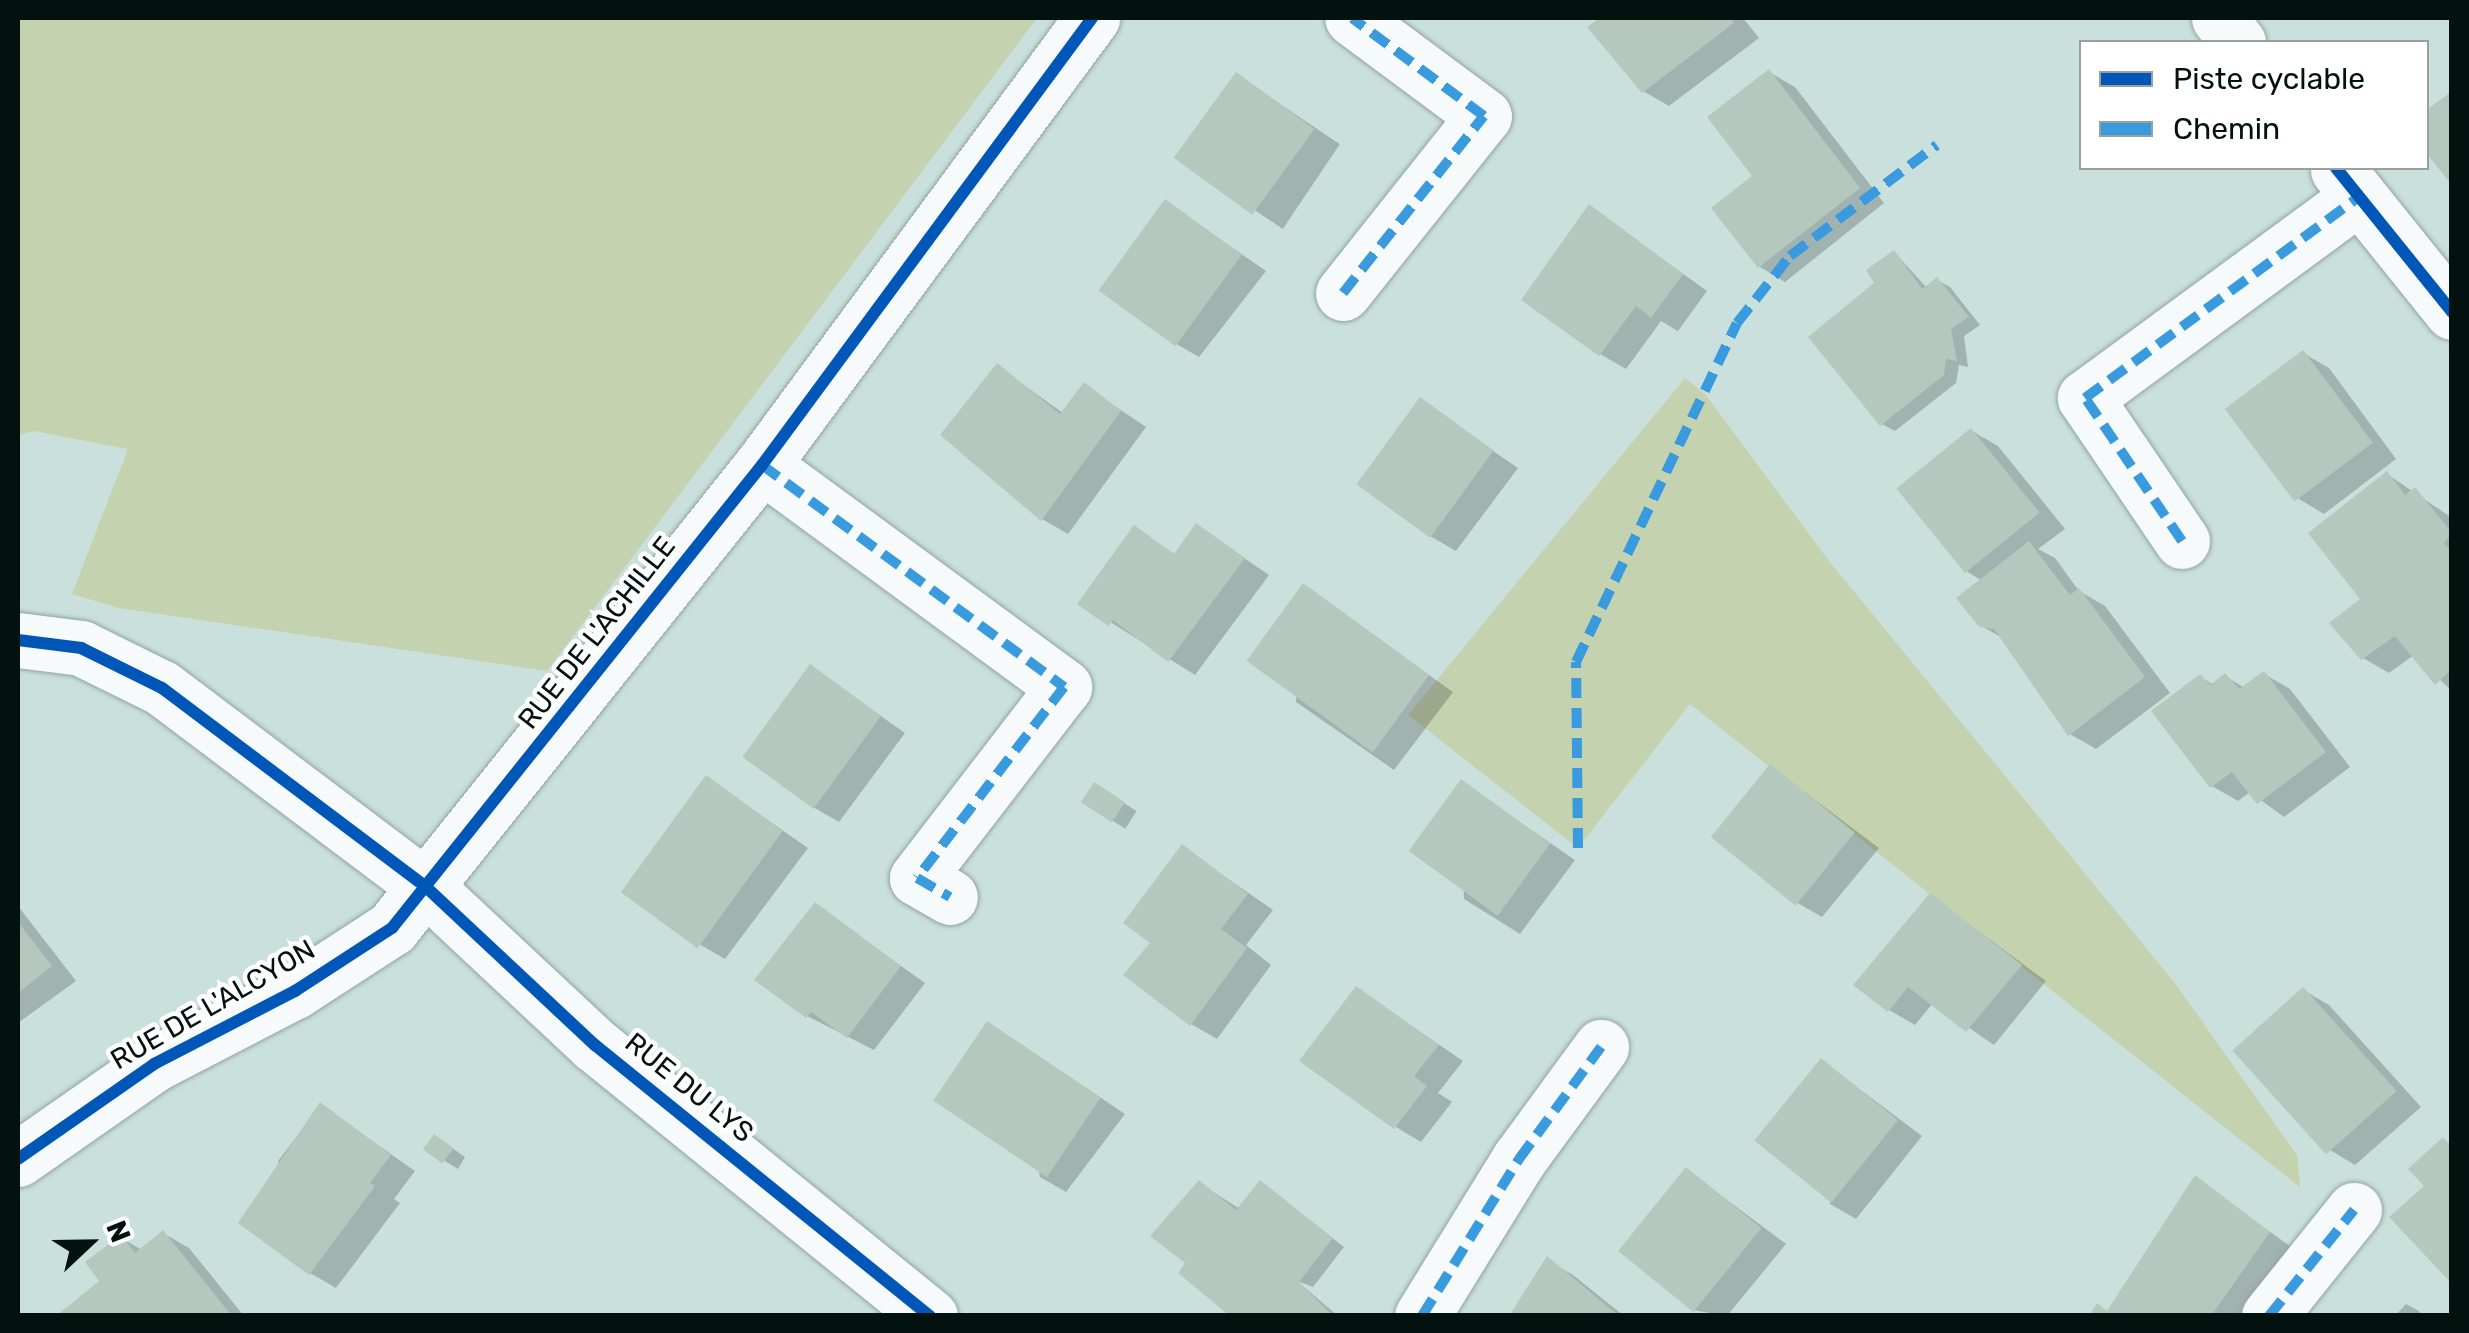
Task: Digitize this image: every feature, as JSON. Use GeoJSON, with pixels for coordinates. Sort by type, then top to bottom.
{"type":"FeatureCollection","features":[{"type":"Feature","properties":{"kind":"street","name":"RUE DE L'ACHILLE"},"geometry":{"type":"LineString","coordinates":[[426,888],[762,465],[1092,18]]}},
{"type":"Feature","properties":{"kind":"street"},"geometry":{"type":"LineString","coordinates":[[1343,293],[1484,116],[1352,18]]}},
{"type":"Feature","properties":{"kind":"street"},"geometry":{"type":"LineString","coordinates":[[2219,18],[2236,40]]}},
{"type":"Feature","properties":{"kind":"street"},"geometry":{"type":"LineString","coordinates":[[2182,541],[2084,398],[2348,182],[2452,312]]}},
{"type":"Feature","properties":{"kind":"street"},"geometry":{"type":"LineString","coordinates":[[762,465],[1064,687],[917,878],[950,897]]}},
{"type":"Feature","properties":{"kind":"street"},"geometry":{"type":"LineString","coordinates":[[18,640],[81,648],[162,688],[426,888]]}},
{"type":"Feature","properties":{"kind":"street","name":"RUE DE L'ALCYON"},"geometry":{"type":"LineString","coordinates":[[18,1159],[154,1064],[295,991],[392,928],[426,888]]}},
{"type":"Feature","properties":{"kind":"street","name":"RUE DU LYS"},"geometry":{"type":"LineString","coordinates":[[426,888],[595,1045],[930,1316]]}},
{"type":"Feature","properties":{"kind":"street"},"geometry":{"type":"LineString","coordinates":[[1422,1316],[1520,1159],[1601,1047]]}},
{"type":"Feature","properties":{"kind":"street"},"geometry":{"type":"LineString","coordinates":[[2269,1316],[2354,1210]]}},
{"type":"Feature","properties":{"kind":"green space"},"geometry":{"type":"Polygon","coordinates":[[[18,18],[1037,18],[547,671],[119,608],[72,594],[128,449],[34,431],[18,435],[18,18]]]}},
{"type":"Feature","properties":{"kind":"green space"},"geometry":{"type":"Polygon","coordinates":[[[1685,378],[1705,394],[1829,561],[2174,982],[2297,1155],[2300,1187],[1690,704],[1578,848],[1408,715],[1685,378]]]}},
{"type":"Feature","properties":{"kind":"building"},"geometry":{"type":"Polygon","coordinates":[[[1600,18],[1731,18],[1734,23],[1642,93],[1587,27],[1600,18]]]}},
{"type":"Feature","properties":{"kind":"building"},"geometry":{"type":"Polygon","coordinates":[[[1769,69],[1860,188],[1758,268],[1711,208],[1752,176],[1707,117],[1769,69]]]}},
{"type":"Feature","properties":{"kind":"building"},"geometry":{"type":"Polygon","coordinates":[[[1236,72],[1314,129],[1252,215],[1174,158],[1236,72]]]}},
{"type":"Feature","properties":{"kind":"building"},"geometry":{"type":"Polygon","coordinates":[[[2452,91],[2452,185],[2429,157],[2429,108],[2452,91]]]}},
{"type":"Feature","properties":{"kind":"building"},"geometry":{"type":"Polygon","coordinates":[[[1165,199],[1242,255],[1175,346],[1099,290],[1165,199]]]}},
{"type":"Feature","properties":{"kind":"building"},"geometry":{"type":"Polygon","coordinates":[[[1589,204],[1683,274],[1651,318],[1636,306],[1599,356],[1521,300],[1589,204]]]}},
{"type":"Feature","properties":{"kind":"building"},"geometry":{"type":"Polygon","coordinates":[[[1894,250],[1922,289],[1937,277],[1969,317],[1951,329],[1957,361],[1946,359],[1944,375],[1880,426],[1808,337],[1874,283],[1866,270],[1894,250]]]}},
{"type":"Feature","properties":{"kind":"building"},"geometry":{"type":"Polygon","coordinates":[[[2303,350],[2373,443],[2295,502],[2225,409],[2303,350]]]}},
{"type":"Feature","properties":{"kind":"building"},"geometry":{"type":"Polygon","coordinates":[[[997,363],[1060,414],[1084,382],[1121,411],[1041,521],[940,435],[997,363]]]}},
{"type":"Feature","properties":{"kind":"building"},"geometry":{"type":"Polygon","coordinates":[[[1420,397],[1494,450],[1430,538],[1357,484],[1420,397]]]}},
{"type":"Feature","properties":{"kind":"building"},"geometry":{"type":"Polygon","coordinates":[[[1971,428],[2040,513],[1965,573],[1896,488],[1971,428]]]}},
{"type":"Feature","properties":{"kind":"building"},"geometry":{"type":"Polygon","coordinates":[[[2387,471],[2405,495],[2415,487],[2452,533],[2444,543],[2452,552],[2452,669],[2435,685],[2395,636],[2361,660],[2329,623],[2360,599],[2308,533],[2387,471]]]}},
{"type":"Feature","properties":{"kind":"building"},"geometry":{"type":"Polygon","coordinates":[[[1196,523],[1245,558],[1168,662],[1113,620],[1108,626],[1077,604],[1134,525],[1174,554],[1196,523]]]}},
{"type":"Feature","properties":{"kind":"building"},"geometry":{"type":"Polygon","coordinates":[[[2029,541],[2070,595],[2079,588],[2145,677],[2068,736],[1994,629],[1979,627],[1956,598],[2029,541]]]}},
{"type":"Feature","properties":{"kind":"building"},"geometry":{"type":"Polygon","coordinates":[[[1303,583],[1429,675],[1373,752],[1247,661],[1303,583]]]}},
{"type":"Feature","properties":{"kind":"building"},"geometry":{"type":"Polygon","coordinates":[[[810,664],[881,716],[814,809],[742,757],[810,664]]]}},
{"type":"Feature","properties":{"kind":"building"},"geometry":{"type":"Polygon","coordinates":[[[2264,671],[2326,752],[2257,804],[2232,772],[2210,788],[2151,711],[2200,674],[2210,685],[2225,673],[2239,689],[2264,671]]]}},
{"type":"Feature","properties":{"kind":"building"},"geometry":{"type":"Polygon","coordinates":[[[1770,764],[1855,833],[1796,906],[1711,837],[1770,764]]]}},
{"type":"Feature","properties":{"kind":"building"},"geometry":{"type":"Polygon","coordinates":[[[706,775],[783,831],[698,948],[621,892],[706,775]]]}},
{"type":"Feature","properties":{"kind":"building"},"geometry":{"type":"Polygon","coordinates":[[[1461,779],[1550,844],[1498,916],[1409,851],[1461,779]]]}},
{"type":"Feature","properties":{"kind":"building"},"geometry":{"type":"Polygon","coordinates":[[[1094,782],[1125,802],[1112,822],[1081,802],[1094,782]]]}},
{"type":"Feature","properties":{"kind":"building"},"geometry":{"type":"Polygon","coordinates":[[[1182,844],[1248,894],[1221,929],[1247,948],[1190,1026],[1123,975],[1150,943],[1123,923],[1182,844]]]}},
{"type":"Feature","properties":{"kind":"building"},"geometry":{"type":"Polygon","coordinates":[[[1930,893],[2022,965],[1966,1032],[1908,987],[1888,1012],[1853,985],[1930,893]]]}},
{"type":"Feature","properties":{"kind":"building"},"geometry":{"type":"Polygon","coordinates":[[[815,902],[901,966],[847,1038],[811,1012],[806,1018],[754,980],[815,902]]]}},
{"type":"Feature","properties":{"kind":"building"},"geometry":{"type":"Polygon","coordinates":[[[18,922],[52,966],[18,993],[18,922]]]}},
{"type":"Feature","properties":{"kind":"building"},"geometry":{"type":"Polygon","coordinates":[[[1356,986],[1439,1045],[1414,1076],[1427,1086],[1394,1129],[1299,1061],[1356,986]]]}},
{"type":"Feature","properties":{"kind":"building"},"geometry":{"type":"Polygon","coordinates":[[[2303,987],[2397,1091],[2326,1155],[2232,1051],[2303,987]]]}},
{"type":"Feature","properties":{"kind":"building"},"geometry":{"type":"Polygon","coordinates":[[[987,1021],[1101,1098],[1047,1177],[933,1101],[987,1021]]]}},
{"type":"Feature","properties":{"kind":"building"},"geometry":{"type":"Polygon","coordinates":[[[1821,1058],[1898,1120],[1831,1203],[1754,1140],[1821,1058]]]}},
{"type":"Feature","properties":{"kind":"building"},"geometry":{"type":"Polygon","coordinates":[[[320,1102],[391,1155],[370,1183],[375,1186],[309,1275],[238,1223],[320,1102]]]}},
{"type":"Feature","properties":{"kind":"building"},"geometry":{"type":"Polygon","coordinates":[[[434,1134],[453,1148],[442,1163],[423,1149],[434,1134]]]}},
{"type":"Feature","properties":{"kind":"building"},"geometry":{"type":"Polygon","coordinates":[[[2443,1137],[2452,1146],[2452,1284],[2389,1217],[2424,1186],[2408,1169],[2443,1137]]]}},
{"type":"Feature","properties":{"kind":"building"},"geometry":{"type":"Polygon","coordinates":[[[1686,1167],[1761,1228],[1693,1312],[1618,1251],[1686,1167]]]}},
{"type":"Feature","properties":{"kind":"building"},"geometry":{"type":"Polygon","coordinates":[[[2195,1175],[2270,1232],[2211,1316],[2089,1316],[2097,1303],[2107,1311],[2195,1175]]]}},
{"type":"Feature","properties":{"kind":"building"},"geometry":{"type":"Polygon","coordinates":[[[1199,1180],[1236,1210],[1260,1180],[1333,1238],[1299,1282],[1333,1316],[1230,1316],[1178,1273],[1185,1263],[1150,1236],[1199,1180]]]}},
{"type":"Feature","properties":{"kind":"building"},"geometry":{"type":"Polygon","coordinates":[[[163,1230],[232,1316],[56,1316],[99,1281],[85,1262],[121,1235],[135,1253],[163,1230]]]}},
{"type":"Feature","properties":{"kind":"building"},"geometry":{"type":"Polygon","coordinates":[[[1547,1256],[1619,1316],[1509,1316],[1547,1256]]]}},
{"type":"Feature","properties":{"kind":"marked path"},"geometry":{"type":"LineString","coordinates":[[1343,293],[1484,116],[1352,18]]}},
{"type":"Feature","properties":{"kind":"marked path"},"geometry":{"type":"LineString","coordinates":[[1578,848],[1576,662],[1737,323],[1790,256],[1937,145]]}},
{"type":"Feature","properties":{"kind":"marked path"},"geometry":{"type":"LineString","coordinates":[[2182,541],[2085,398],[2359,197]]}},
{"type":"Feature","properties":{"kind":"marked path"},"geometry":{"type":"LineString","coordinates":[[762,465],[1064,687],[917,878],[950,897]]}},
{"type":"Feature","properties":{"kind":"marked path"},"geometry":{"type":"LineString","coordinates":[[1422,1316],[1519,1159],[1601,1047]]}},
{"type":"Feature","properties":{"kind":"marked path"},"geometry":{"type":"LineString","coordinates":[[2269,1316],[2354,1210]]}},
{"type":"Feature","properties":{"kind":"cycle path"},"geometry":{"type":"LineString","coordinates":[[18,1159],[154,1064],[295,991],[392,928],[762,465],[1092,18]]}},
{"type":"Feature","properties":{"kind":"cycle path"},"geometry":{"type":"LineString","coordinates":[[2338,170],[2452,312]]}},
{"type":"Feature","properties":{"kind":"cycle path"},"geometry":{"type":"LineString","coordinates":[[18,640],[81,648],[162,688],[427,888],[595,1045],[930,1316]]}}]}
